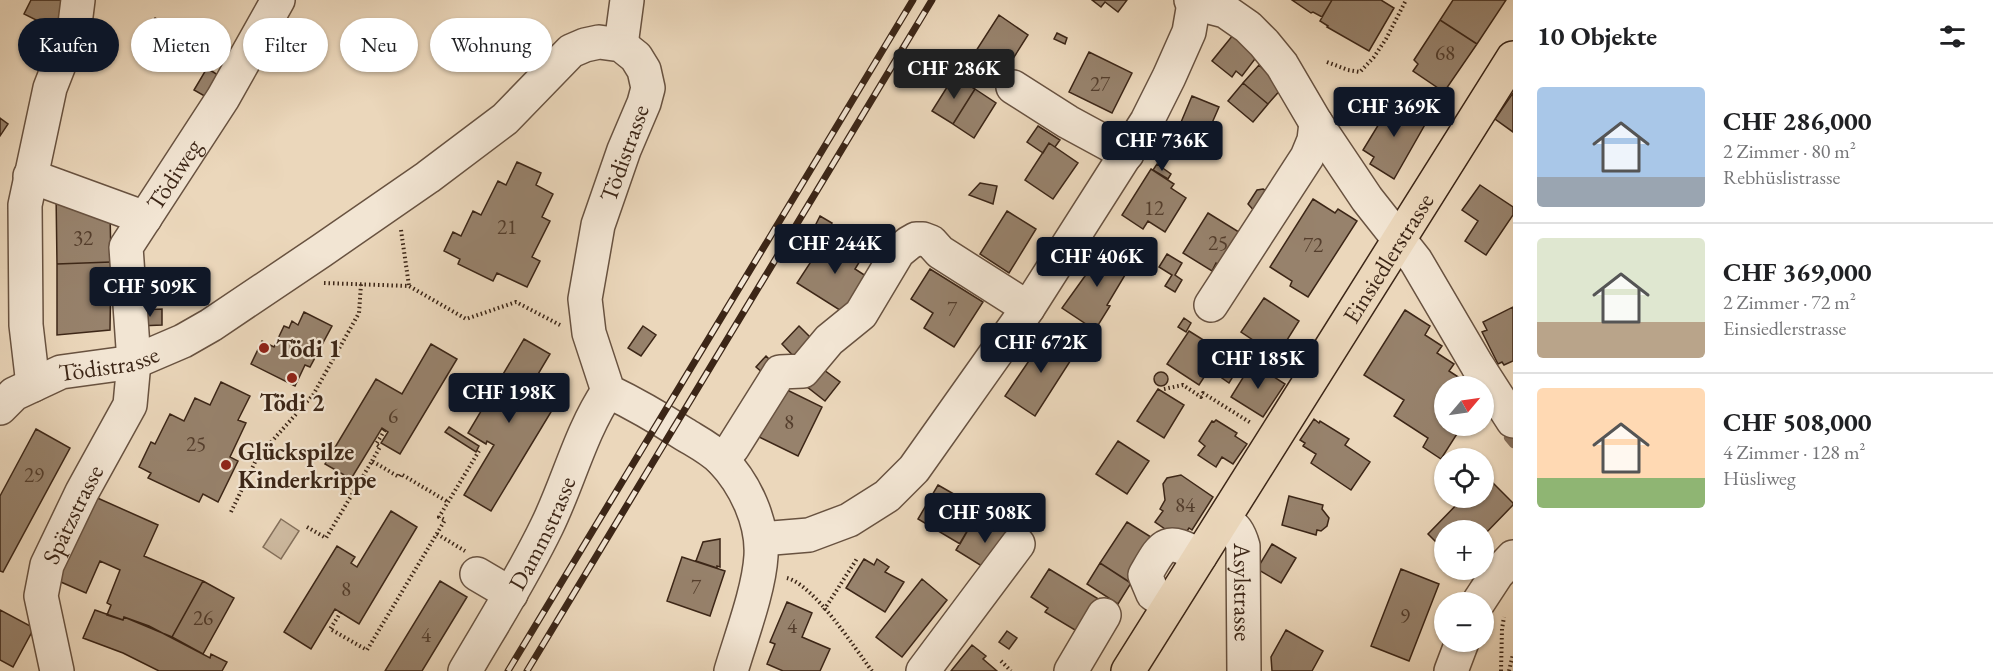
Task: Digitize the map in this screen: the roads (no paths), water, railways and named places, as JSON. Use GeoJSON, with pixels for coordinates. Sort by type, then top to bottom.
{"type":"FeatureCollection","features":[{"type":"Feature","properties":{"kind":"main road","name":"Einsiedlerstrasse"},"geometry":{"type":"LineString","coordinates":[[1128,671],[1513,58]]}},
{"type":"Feature","properties":{"kind":"street"},"geometry":{"type":"LineString","coordinates":[[33,385],[26,325],[25,205],[50,88],[75,24],[78,0]]}},
{"type":"Feature","properties":{"kind":"street","name":"Tödiweg"},"geometry":{"type":"LineString","coordinates":[[134,362],[126,247],[223,98],[278,0]]}},
{"type":"Feature","properties":{"kind":"street"},"geometry":{"type":"LineString","coordinates":[[621,45],[627,0]]}},
{"type":"Feature","properties":{"kind":"street"},"geometry":{"type":"LineString","coordinates":[[761,540],[809,535],[849,520],[887,496],[914,469],[1028,308],[1148,121],[1189,32],[1193,1],[1225,11],[1248,27],[1282,65],[1316,123],[1367,199],[1416,261],[1513,421]]}},
{"type":"Feature","properties":{"kind":"street","name":"Tödistrasse"},"geometry":{"type":"LineString","coordinates":[[0,408],[14,394],[61,372],[134,362],[183,341],[211,325],[397,198],[505,119],[571,51],[599,42],[621,45],[636,57],[644,70],[648,88],[598,225],[585,299],[589,333],[608,392]]}},
{"type":"Feature","properties":{"kind":"street"},"geometry":{"type":"LineString","coordinates":[[1013,87],[1068,122],[1127,154]]}},
{"type":"Feature","properties":{"kind":"street"},"geometry":{"type":"LineString","coordinates":[[1211,305],[1307,157],[1314,140],[1316,123]]}},
{"type":"Feature","properties":{"kind":"street"},"geometry":{"type":"LineString","coordinates":[[30,176],[145,218]]}},
{"type":"Feature","properties":{"kind":"street"},"geometry":{"type":"LineString","coordinates":[[722,460],[733,447],[780,372],[803,371],[829,340],[861,314],[898,252],[916,239],[930,242],[940,252],[1028,308]]}},
{"type":"Feature","properties":{"kind":"street","name":"Spätzstrasse"},"geometry":{"type":"LineString","coordinates":[[57,671],[41,596],[47,565],[82,492],[130,405],[134,362]]}},
{"type":"Feature","properties":{"kind":"street"},"geometry":{"type":"LineString","coordinates":[[608,392],[646,410],[722,460],[750,504],[761,540],[761,557],[730,671]]}},
{"type":"Feature","properties":{"kind":"street","name":"Dammstrasse"},"geometry":{"type":"LineString","coordinates":[[465,671],[511,594],[548,525],[594,412],[608,392]]}},
{"type":"Feature","properties":{"kind":"street","name":"Asylstrasse"},"geometry":{"type":"LineString","coordinates":[[1224,519],[1235,527],[1243,546],[1244,671]]}},
{"type":"Feature","properties":{"kind":"street"},"geometry":{"type":"LineString","coordinates":[[922,671],[1018,544]]}},
{"type":"Feature","properties":{"kind":"street"},"geometry":{"type":"LineString","coordinates":[[1491,592],[1506,553]]}},
{"type":"Feature","properties":{"kind":"street"},"geometry":{"type":"LineString","coordinates":[[477,574],[511,594]]}},
{"type":"Feature","properties":{"kind":"street"},"geometry":{"type":"LineString","coordinates":[[1071,671],[1104,615]]}},
{"type":"Feature","properties":{"kind":"street"},"geometry":{"type":"LineString","coordinates":[[1451,671],[1458,652]]}},
{"type":"Feature","properties":{"kind":"waterway"},"geometry":{"type":"LineString","coordinates":[[1508,438],[1513,444]]}},
{"type":"Feature","properties":{"kind":"railway"},"geometry":{"type":"LineString","coordinates":[[508,671],[913,0]]}},
{"type":"Feature","properties":{"kind":"railway"},"geometry":{"type":"LineString","coordinates":[[527,671],[932,0]]}},
{"type":"Feature","properties":{"kind":"place","name":"Tödi 1"},"geometry":{"type":"Point","coordinates":[264,348]}},
{"type":"Feature","properties":{"kind":"place","name":"Tödi 2"},"geometry":{"type":"Point","coordinates":[292,378]}},
{"type":"Feature","properties":{"kind":"place","name":"Glückspilze Kinderkrippe"},"geometry":{"type":"Point","coordinates":[226,465]}}]}
